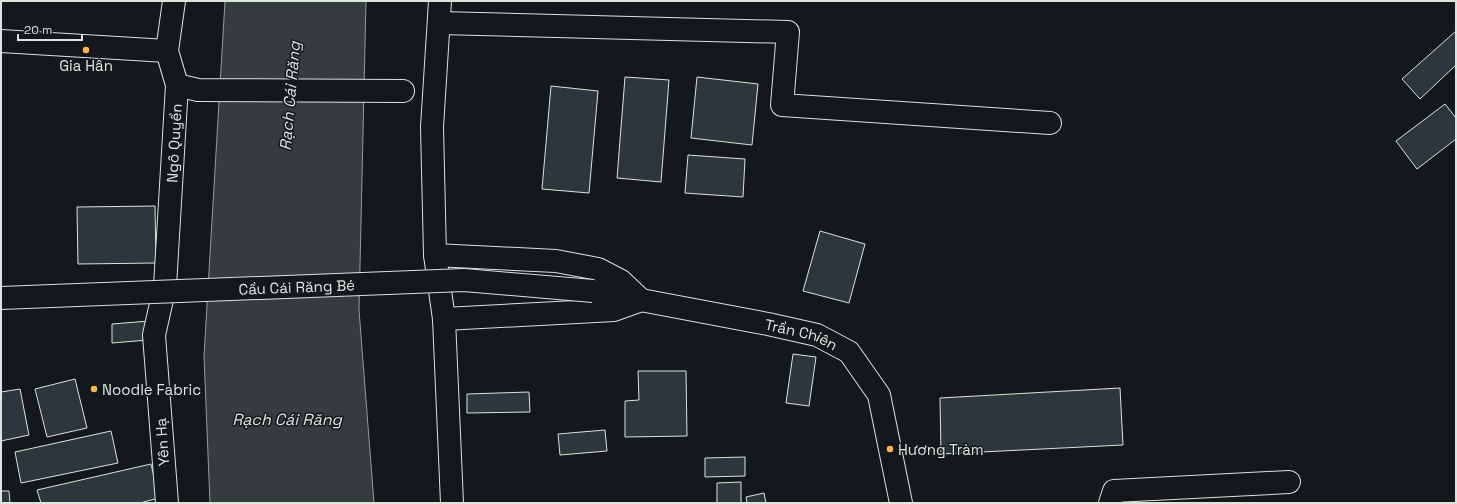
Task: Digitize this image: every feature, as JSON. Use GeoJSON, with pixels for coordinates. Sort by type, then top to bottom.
{"type":"FeatureCollection","features":[{"type":"Feature","properties":{"kind":"street","name":"Ngô Quyền"},"geometry":{"type":"LineString","coordinates":[[166,286],[177,85],[167,51],[174,1]]}},
{"type":"Feature","properties":{"kind":"street"},"geometry":{"type":"LineString","coordinates":[[440,1],[432,127],[435,255],[444,319],[452,503]]}},
{"type":"Feature","properties":{"kind":"street"},"geometry":{"type":"LineString","coordinates":[[439,23],[788,32],[782,105],[1050,123]]}},
{"type":"Feature","properties":{"kind":"street"},"geometry":{"type":"LineString","coordinates":[[1,41],[167,51]]}},
{"type":"Feature","properties":{"kind":"street"},"geometry":{"type":"LineString","coordinates":[[177,85],[198,90],[403,92]]}},
{"type":"Feature","properties":{"kind":"street"},"geometry":{"type":"LineString","coordinates":[[435,255],[556,261],[598,269],[621,280],[641,300],[614,310],[444,319]]}},
{"type":"Feature","properties":{"kind":"street","name":"Cầu Cái Răng Bé"},"geometry":{"type":"LineString","coordinates":[[1,298],[464,280],[593,291]]}},
{"type":"Feature","properties":{"kind":"street","name":"Yên Hạ"},"geometry":{"type":"LineString","coordinates":[[166,286],[154,336],[167,503]]}},
{"type":"Feature","properties":{"kind":"street","name":"Trần Chiên"},"geometry":{"type":"LineString","coordinates":[[593,291],[818,335],[849,352],[879,395],[902,503]]}},
{"type":"Feature","properties":{"kind":"street"},"geometry":{"type":"LineString","coordinates":[[1110,503],[1114,491],[1289,482]]}},
{"type":"Feature","properties":{"kind":"water","name":"Rạch Cái Răng"},"geometry":{"type":"Polygon","coordinates":[[[225,1],[366,1],[359,310],[374,503],[210,503],[204,356],[225,1]]]}},
{"type":"Feature","properties":{"kind":"building"},"geometry":{"type":"Polygon","coordinates":[[[1456,31],[1456,65],[1420,99],[1402,79],[1456,31]]]}},
{"type":"Feature","properties":{"kind":"building"},"geometry":{"type":"Polygon","coordinates":[[[625,77],[669,80],[661,182],[617,178],[625,77]]]}},
{"type":"Feature","properties":{"kind":"building"},"geometry":{"type":"Polygon","coordinates":[[[697,77],[758,84],[752,145],[691,138],[697,77]]]}},
{"type":"Feature","properties":{"kind":"building"},"geometry":{"type":"Polygon","coordinates":[[[551,86],[598,91],[589,193],[542,189],[551,86]]]}},
{"type":"Feature","properties":{"kind":"building"},"geometry":{"type":"Polygon","coordinates":[[[1445,104],[1456,118],[1456,139],[1417,169],[1396,141],[1445,104]]]}},
{"type":"Feature","properties":{"kind":"building"},"geometry":{"type":"Polygon","coordinates":[[[688,155],[745,159],[743,197],[685,193],[688,155]]]}},
{"type":"Feature","properties":{"kind":"building"},"geometry":{"type":"Polygon","coordinates":[[[155,206],[156,263],[78,264],[77,207],[155,206]]]}},
{"type":"Feature","properties":{"kind":"building"},"geometry":{"type":"Polygon","coordinates":[[[820,231],[865,244],[849,303],[803,291],[820,231]]]}},
{"type":"Feature","properties":{"kind":"building"},"geometry":{"type":"Polygon","coordinates":[[[149,321],[148,340],[112,343],[112,324],[149,321]]]}},
{"type":"Feature","properties":{"kind":"building"},"geometry":{"type":"Polygon","coordinates":[[[793,354],[816,357],[809,406],[786,403],[793,354]]]}},
{"type":"Feature","properties":{"kind":"building"},"geometry":{"type":"Polygon","coordinates":[[[638,371],[686,371],[687,436],[625,437],[625,401],[639,400],[638,371]]]}},
{"type":"Feature","properties":{"kind":"building"},"geometry":{"type":"Polygon","coordinates":[[[75,379],[87,428],[47,437],[35,389],[75,379]]]}},
{"type":"Feature","properties":{"kind":"building"},"geometry":{"type":"Polygon","coordinates":[[[1120,388],[1123,445],[941,454],[940,398],[1120,388]]]}},
{"type":"Feature","properties":{"kind":"building"},"geometry":{"type":"Polygon","coordinates":[[[20,389],[29,435],[1,441],[1,392],[20,389]]]}},
{"type":"Feature","properties":{"kind":"building"},"geometry":{"type":"Polygon","coordinates":[[[529,392],[530,412],[467,413],[467,394],[529,392]]]}},
{"type":"Feature","properties":{"kind":"building"},"geometry":{"type":"Polygon","coordinates":[[[605,430],[607,451],[560,455],[558,434],[605,430]]]}},
{"type":"Feature","properties":{"kind":"building"},"geometry":{"type":"Polygon","coordinates":[[[111,431],[118,463],[21,483],[15,452],[111,431]]]}},
{"type":"Feature","properties":{"kind":"building"},"geometry":{"type":"Polygon","coordinates":[[[745,457],[745,476],[705,477],[705,458],[745,457]]]}},
{"type":"Feature","properties":{"kind":"building"},"geometry":{"type":"Polygon","coordinates":[[[151,464],[159,498],[140,503],[41,503],[37,490],[151,464]]]}},
{"type":"Feature","properties":{"kind":"building"},"geometry":{"type":"Polygon","coordinates":[[[741,482],[741,503],[717,503],[717,483],[741,482]]]}},
{"type":"Feature","properties":{"kind":"building"},"geometry":{"type":"Polygon","coordinates":[[[1,491],[9,491],[10,503],[1,503],[1,491]]]}},
{"type":"Feature","properties":{"kind":"building"},"geometry":{"type":"Polygon","coordinates":[[[764,493],[766,503],[747,503],[746,497],[764,493]]]}},
{"type":"Feature","properties":{"kind":"place","name":"Gia Hân"},"geometry":{"type":"Point","coordinates":[86,50]}},
{"type":"Feature","properties":{"kind":"place","name":"Noodle Fabric"},"geometry":{"type":"Point","coordinates":[94,389]}},
{"type":"Feature","properties":{"kind":"place","name":"Hương Tràm"},"geometry":{"type":"Point","coordinates":[890,449]}}]}
